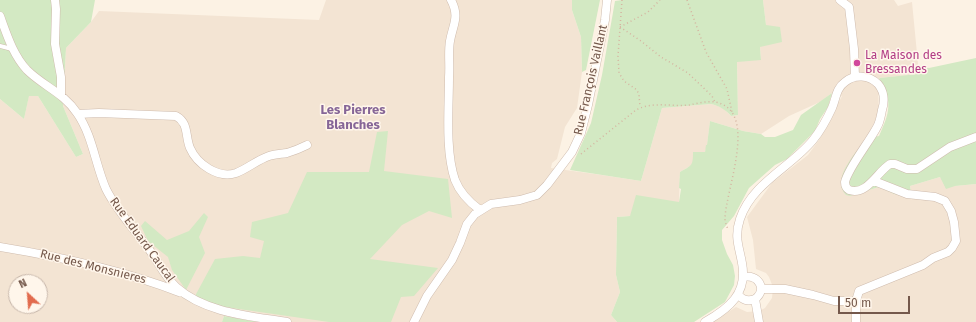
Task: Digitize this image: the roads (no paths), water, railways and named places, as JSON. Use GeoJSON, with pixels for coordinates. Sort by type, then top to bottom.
{"type":"FeatureCollection","features":[{"type":"Feature","properties":{"kind":"street"},"geometry":{"type":"LineString","coordinates":[[55,0],[55,44],[62,77],[61,95]]}},
{"type":"Feature","properties":{"kind":"street"},"geometry":{"type":"LineString","coordinates":[[451,0],[456,14],[450,41],[449,138],[451,160],[455,179],[460,191],[480,210]]}},
{"type":"Feature","properties":{"kind":"street","name":"Rue François Vaillant"},"geometry":{"type":"LineString","coordinates":[[414,322],[427,296],[452,260],[467,224],[480,210],[497,202],[520,200],[537,195],[568,159],[577,143],[588,105],[605,20],[607,0]]}},
{"type":"Feature","properties":{"kind":"street"},"geometry":{"type":"LineString","coordinates":[[840,0],[849,7],[854,49],[855,77]]}},
{"type":"Feature","properties":{"kind":"street","name":"Rue Eduard Caucal"},"geometry":{"type":"LineString","coordinates":[[0,16],[12,49],[18,59],[28,70],[72,105],[78,114],[86,130],[106,188],[116,206],[150,249],[169,279],[185,294]]}},
{"type":"Feature","properties":{"kind":"street"},"geometry":{"type":"LineString","coordinates":[[705,322],[725,310],[735,300],[738,294],[743,277],[742,262],[737,241],[740,219],[746,205],[768,179],[790,163],[808,146],[826,121],[833,107],[838,89],[846,81],[855,77],[868,78],[877,84],[883,94],[884,105],[878,126],[854,164],[845,184],[849,190],[854,192],[868,186],[890,164],[895,164],[907,169],[917,169],[950,147],[976,136]]}},
{"type":"Feature","properties":{"kind":"street"},"geometry":{"type":"LineString","coordinates":[[78,114],[99,113],[176,116],[185,124],[189,145],[199,162],[211,170],[226,174],[234,174],[269,156],[287,153],[307,145]]}},
{"type":"Feature","properties":{"kind":"street"},"geometry":{"type":"LineString","coordinates":[[856,322],[856,301],[859,291],[923,265],[933,258],[948,252],[956,241],[950,208],[945,201],[935,197],[907,194],[874,181]]}},
{"type":"Feature","properties":{"kind":"street","name":"Rue des Monsnieres"},"geometry":{"type":"LineString","coordinates":[[0,247],[84,264],[153,282],[185,294]]}},
{"type":"Feature","properties":{"kind":"street"},"geometry":{"type":"LineString","coordinates":[[738,294],[746,301],[758,297],[761,289],[759,281],[756,279],[748,276],[743,277]]}},
{"type":"Feature","properties":{"kind":"street"},"geometry":{"type":"LineString","coordinates":[[761,289],[785,289],[834,301],[856,301]]}},
{"type":"Feature","properties":{"kind":"street"},"geometry":{"type":"LineString","coordinates":[[185,294],[195,301],[218,310],[267,320],[287,322]]}},
{"type":"Feature","properties":{"kind":"street"},"geometry":{"type":"LineString","coordinates":[[755,299],[759,322]]}},
{"type":"Feature","properties":{"kind":"lane"},"geometry":{"type":"LineString","coordinates":[[0,46],[12,49]]}},
{"type":"Feature","properties":{"kind":"place","name":"La Maison des Bressandes"},"geometry":{"type":"Point","coordinates":[857,63]}},
{"type":"Feature","properties":{"kind":"district","name":"Les Pierres Blanches"},"geometry":{"type":"Point","coordinates":[353,118]}}]}
